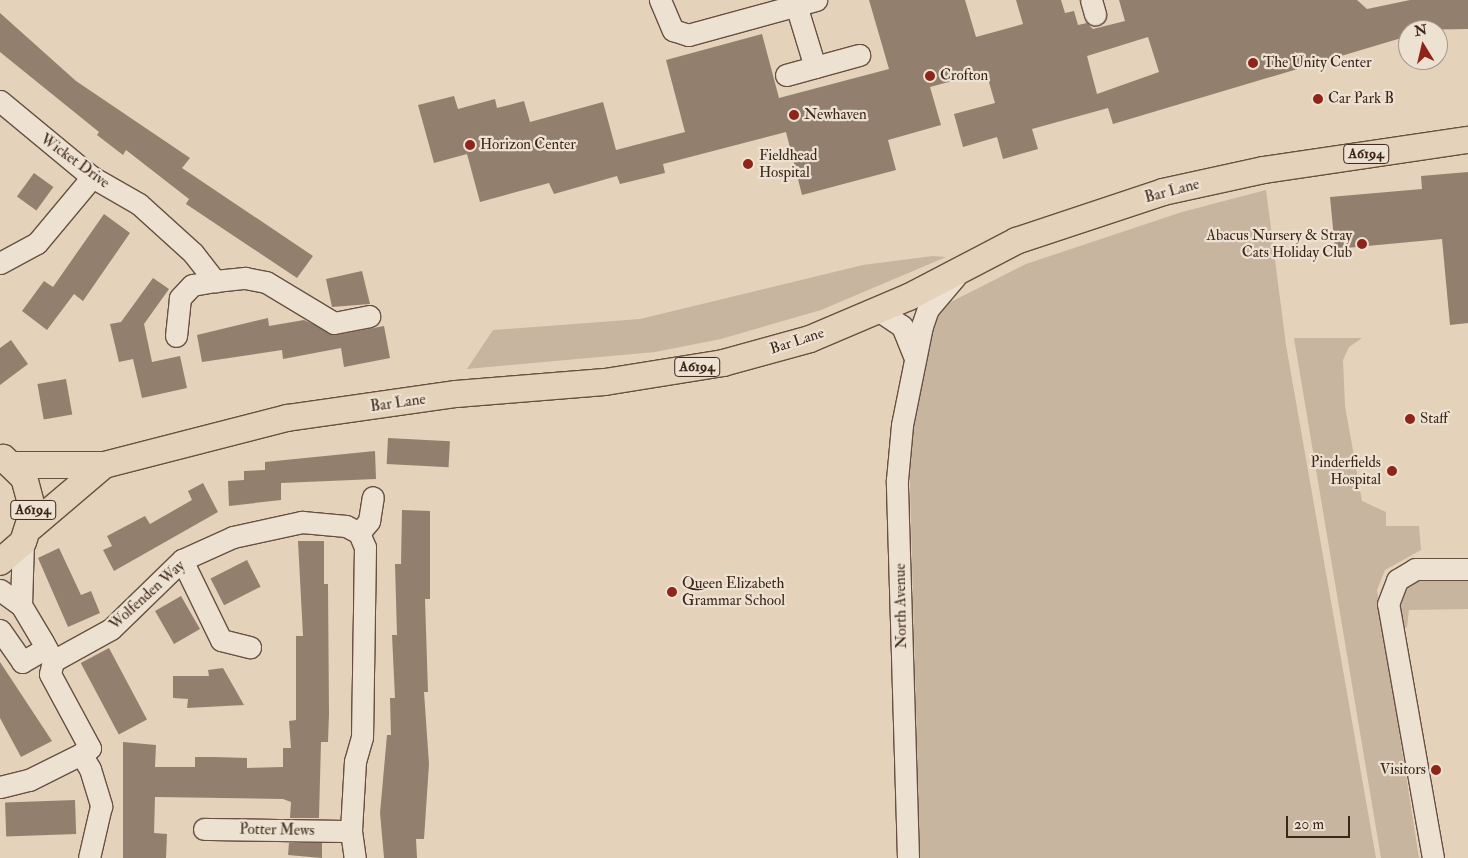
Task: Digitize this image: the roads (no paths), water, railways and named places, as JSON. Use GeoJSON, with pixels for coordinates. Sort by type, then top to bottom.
{"type":"FeatureCollection","features":[{"type":"Feature","properties":{"kind":"main road","name":"Bar Lane"},"geometry":{"type":"LineString","coordinates":[[7,461],[104,465],[287,418],[456,394],[605,382],[724,363],[810,339],[878,310],[1016,241],[1162,192],[1264,170],[1468,140]]}},
{"type":"Feature","properties":{"kind":"main road","name":"A6194"},"geometry":{"type":"LineString","coordinates":[[0,562],[27,535],[31,494],[7,461]]}},
{"type":"Feature","properties":{"kind":"main road","name":"Bar Lane"},"geometry":{"type":"LineString","coordinates":[[27,535],[104,465]]}},
{"type":"Feature","properties":{"kind":"street"},"geometry":{"type":"LineString","coordinates":[[660,0],[673,30],[688,35],[806,3],[815,67]]}},
{"type":"Feature","properties":{"kind":"street"},"geometry":{"type":"LineString","coordinates":[[786,75],[859,56]]}},
{"type":"Feature","properties":{"kind":"street","name":"Wicket Drive"},"geometry":{"type":"LineString","coordinates":[[0,102],[92,177],[139,204],[193,253],[215,281]]}},
{"type":"Feature","properties":{"kind":"street"},"geometry":{"type":"LineString","coordinates":[[0,263],[37,243],[92,177]]}},
{"type":"Feature","properties":{"kind":"street","name":"North Avenue"},"geometry":{"type":"LineString","coordinates":[[908,858],[897,480],[914,355],[928,309],[963,269]]}},
{"type":"Feature","properties":{"kind":"street"},"geometry":{"type":"LineString","coordinates":[[176,336],[180,298],[192,285],[215,281],[245,278],[266,282],[334,323],[369,316]]}},
{"type":"Feature","properties":{"kind":"street"},"geometry":{"type":"LineString","coordinates":[[878,310],[902,326],[914,355]]}},
{"type":"Feature","properties":{"kind":"street"},"geometry":{"type":"LineString","coordinates":[[355,858],[351,832],[355,761],[362,737],[365,547],[359,533],[369,521],[372,497]]}},
{"type":"Feature","properties":{"kind":"street","name":"Wolfenden Way"},"geometry":{"type":"LineString","coordinates":[[0,630],[22,662],[49,654],[111,630],[182,560],[233,537],[302,522],[346,526],[359,533]]}},
{"type":"Feature","properties":{"kind":"street"},"geometry":{"type":"LineString","coordinates":[[21,604],[27,535]]}},
{"type":"Feature","properties":{"kind":"street"},"geometry":{"type":"LineString","coordinates":[[182,560],[221,640],[250,647]]}},
{"type":"Feature","properties":{"kind":"street"},"geometry":{"type":"LineString","coordinates":[[1432,858],[1388,604],[1397,580],[1415,569],[1468,569]]}},
{"type":"Feature","properties":{"kind":"street"},"geometry":{"type":"LineString","coordinates":[[0,590],[21,604],[49,654],[50,674],[90,748],[29,780],[0,787]]}},
{"type":"Feature","properties":{"kind":"street"},"geometry":{"type":"LineString","coordinates":[[81,754],[90,769],[101,806],[89,858]]}},
{"type":"Feature","properties":{"kind":"street","name":"Potter Mews"},"geometry":{"type":"LineString","coordinates":[[204,829],[351,832]]}},
{"type":"Feature","properties":{"kind":"place","name":"The Unity Center"},"geometry":{"type":"Point","coordinates":[1253,63]}},
{"type":"Feature","properties":{"kind":"place","name":"Crofton"},"geometry":{"type":"Point","coordinates":[930,76]}},
{"type":"Feature","properties":{"kind":"place","name":"Car Park B"},"geometry":{"type":"Point","coordinates":[1318,99]}},
{"type":"Feature","properties":{"kind":"place","name":"Newhaven"},"geometry":{"type":"Point","coordinates":[794,115]}},
{"type":"Feature","properties":{"kind":"place","name":"Horizon Center"},"geometry":{"type":"Point","coordinates":[470,145]}},
{"type":"Feature","properties":{"kind":"place","name":"Fieldhead Hospital"},"geometry":{"type":"Point","coordinates":[748,164]}},
{"type":"Feature","properties":{"kind":"place","name":"Abacus Nursery & Stray Cats Holiday Club"},"geometry":{"type":"Point","coordinates":[1362,244]}},
{"type":"Feature","properties":{"kind":"place","name":"Staff"},"geometry":{"type":"Point","coordinates":[1410,419]}},
{"type":"Feature","properties":{"kind":"place","name":"Pinderfields Hospital"},"geometry":{"type":"Point","coordinates":[1392,471]}},
{"type":"Feature","properties":{"kind":"place","name":"Queen Elizabeth Grammar School"},"geometry":{"type":"Point","coordinates":[672,592]}},
{"type":"Feature","properties":{"kind":"place","name":"Visitors"},"geometry":{"type":"Point","coordinates":[1436,770]}}]}
